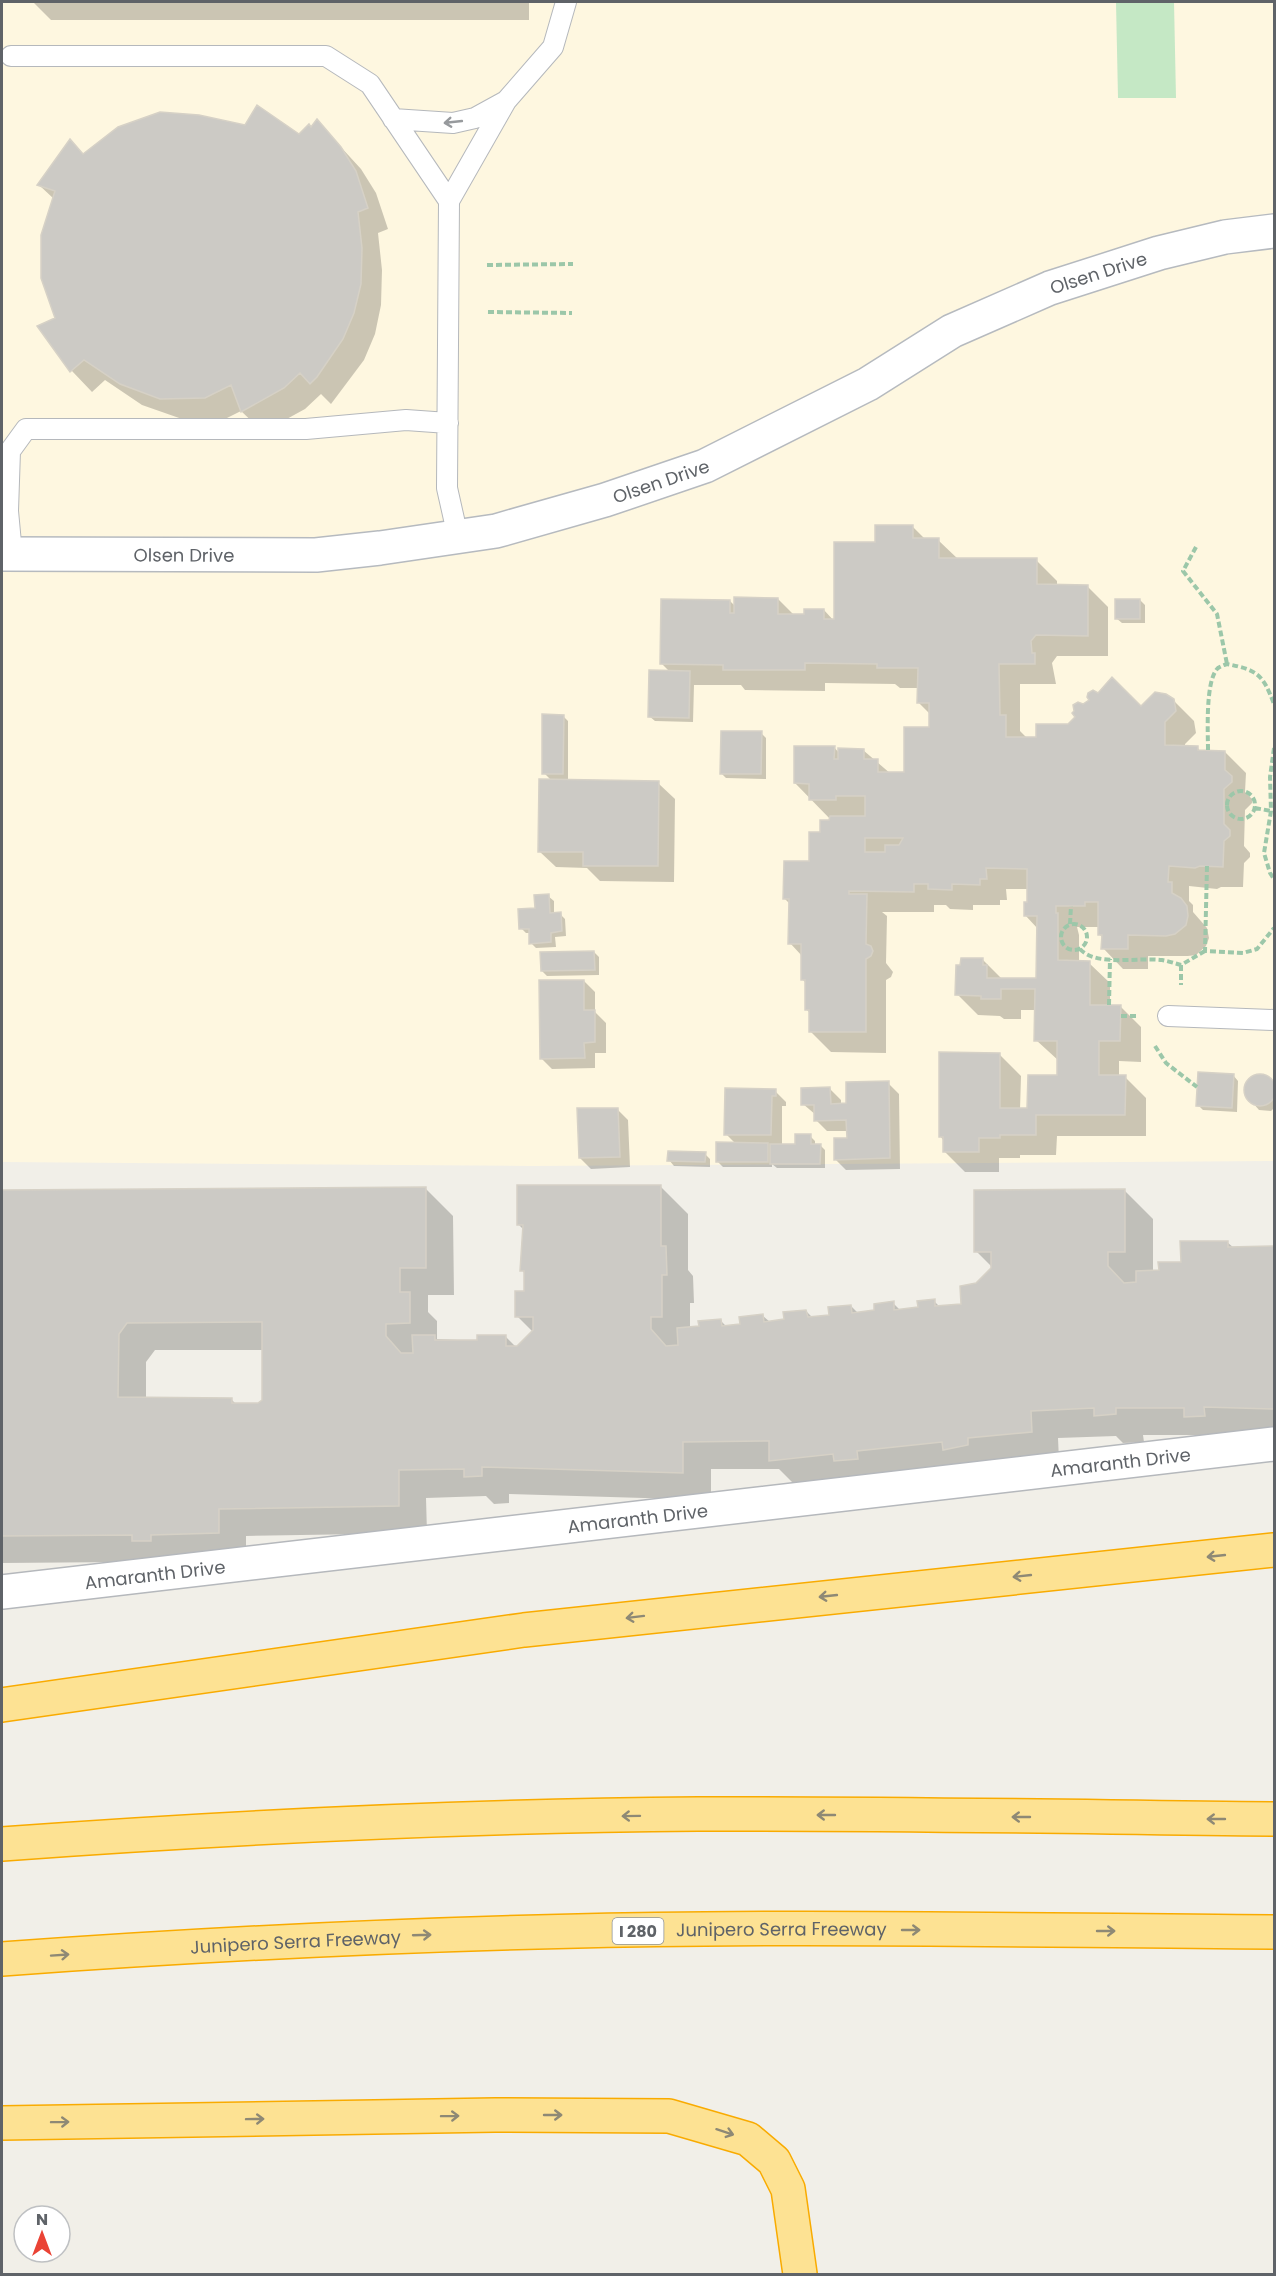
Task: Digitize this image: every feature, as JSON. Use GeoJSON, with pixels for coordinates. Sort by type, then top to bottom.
{"type":"FeatureCollection","features":[{"type":"Feature","properties":{"kind":"highway"},"geometry":{"type":"LineString","coordinates":[[2,1705],[524,1630],[1275,1550]]}},
{"type":"Feature","properties":{"kind":"highway"},"geometry":{"type":"LineString","coordinates":[[2,1844],[149,1833],[425,1820],[698,1814],[1275,1819]]}},
{"type":"Feature","properties":{"kind":"highway","name":"Junipero Serra Freeway"},"geometry":{"type":"LineString","coordinates":[[2,1959],[157,1948],[412,1936],[682,1929],[1275,1932]]}},
{"type":"Feature","properties":{"kind":"highway"},"geometry":{"type":"LineString","coordinates":[[2,2122],[495,2115],[669,2116],[748,2139],[774,2161],[788,2189],[800,2274]]}},
{"type":"Feature","properties":{"kind":"street","name":"Olsen Drive"},"geometry":{"type":"LineString","coordinates":[[7,554],[316,555],[496,531],[605,500],[705,466],[868,384],[952,331],[1050,288],[1159,253],[1225,237],[1275,231]]}},
{"type":"Feature","properties":{"kind":"street","name":"Amaranth Drive"},"geometry":{"type":"LineString","coordinates":[[2,1592],[1275,1444]]}},
{"type":"Feature","properties":{"kind":"lane"},"geometry":{"type":"LineString","coordinates":[[458,537],[447,488],[449,201],[506,101],[553,47],[566,2]]}},
{"type":"Feature","properties":{"kind":"lane"},"geometry":{"type":"LineString","coordinates":[[11,56],[326,56],[370,84],[449,201]]}},
{"type":"Feature","properties":{"kind":"lane"},"geometry":{"type":"LineString","coordinates":[[393,119],[453,123],[475,118],[506,101]]}},
{"type":"Feature","properties":{"kind":"lane"},"geometry":{"type":"LineString","coordinates":[[7,554],[10,451],[26,429],[306,429],[406,420],[448,423]]}},
{"type":"Feature","properties":{"kind":"lane"},"geometry":{"type":"LineString","coordinates":[[1168,1016],[1275,1020]]}},
{"type":"Feature","properties":{"kind":"path"},"geometry":{"type":"LineString","coordinates":[[487,265],[573,264]]}},
{"type":"Feature","properties":{"kind":"path"},"geometry":{"type":"LineString","coordinates":[[488,312],[572,313]]}},
{"type":"Feature","properties":{"kind":"path"},"geometry":{"type":"LineString","coordinates":[[1196,547],[1183,571],[1217,614],[1227,664]]}},
{"type":"Feature","properties":{"kind":"path"},"geometry":{"type":"LineString","coordinates":[[1208,750],[1213,678],[1218,668],[1227,664],[1256,672],[1268,688],[1275,705]]}},
{"type":"Feature","properties":{"kind":"path"},"geometry":{"type":"LineString","coordinates":[[1275,748],[1269,777],[1271,811],[1264,853],[1269,873],[1275,879]]}},
{"type":"Feature","properties":{"kind":"path"},"geometry":{"type":"LineString","coordinates":[[1241,791],[1251,794],[1255,808],[1247,819],[1239,819],[1231,815],[1226,805],[1233,794],[1241,791]]}},
{"type":"Feature","properties":{"kind":"path"},"geometry":{"type":"LineString","coordinates":[[1255,808],[1271,811]]}},
{"type":"Feature","properties":{"kind":"path"},"geometry":{"type":"LineString","coordinates":[[1205,951],[1206,866]]}},
{"type":"Feature","properties":{"kind":"path"},"geometry":{"type":"LineString","coordinates":[[1071,906],[1070,924],[1061,933],[1062,942],[1067,949],[1080,949],[1088,956],[1110,959],[1162,960],[1180,964],[1205,951],[1243,953],[1257,949],[1275,928]]}},
{"type":"Feature","properties":{"kind":"path"},"geometry":{"type":"LineString","coordinates":[[1070,924],[1074,923],[1083,927],[1087,934],[1086,942],[1080,949]]}},
{"type":"Feature","properties":{"kind":"path"},"geometry":{"type":"LineString","coordinates":[[1109,1005],[1110,959]]}},
{"type":"Feature","properties":{"kind":"path"},"geometry":{"type":"LineString","coordinates":[[1155,1035],[1155,1045],[1166,1064],[1197,1087]]}},
{"type":"Feature","properties":{"kind":"shaded area"},"geometry":{"type":"Polygon","coordinates":[[[2,2],[1274,2],[1274,1161],[531,1166],[2,1162],[2,2]]]}},
{"type":"Feature","properties":{"kind":"green space"},"geometry":{"type":"Polygon","coordinates":[[[1116,2],[1174,2],[1176,98],[1118,98],[1116,2]]]}},
{"type":"Feature","properties":{"kind":"building"},"geometry":{"type":"Polygon","coordinates":[[[257,105],[299,134],[309,124],[311,127],[317,119],[341,147],[356,171],[368,208],[358,212],[362,248],[361,284],[354,313],[343,339],[317,377],[310,384],[300,373],[284,388],[241,412],[231,385],[205,398],[160,399],[120,384],[84,360],[70,372],[37,326],[55,318],[41,278],[41,235],[55,191],[37,185],[70,139],[83,154],[118,127],[160,112],[199,115],[245,125],[257,105]]]}},
{"type":"Feature","properties":{"kind":"building"},"geometry":{"type":"Polygon","coordinates":[[[875,525],[913,525],[913,538],[939,538],[939,558],[1037,558],[1037,584],[1088,585],[1088,636],[1036,635],[1031,641],[1032,653],[1035,653],[1035,664],[999,664],[1000,715],[1006,715],[1006,737],[1036,737],[1036,724],[1068,724],[1075,717],[1072,713],[1073,705],[1078,702],[1083,704],[1089,700],[1088,693],[1093,690],[1098,693],[1112,677],[1141,706],[1155,692],[1166,694],[1174,699],[1176,711],[1165,722],[1165,745],[1198,746],[1198,750],[1225,751],[1225,770],[1232,776],[1232,782],[1224,789],[1224,824],[1230,830],[1230,836],[1224,841],[1223,867],[1169,866],[1168,882],[1172,882],[1172,893],[1181,898],[1187,906],[1186,925],[1175,934],[1166,936],[1128,935],[1128,949],[1101,949],[1102,935],[1098,935],[1098,902],[1085,902],[1085,906],[1056,906],[1058,960],[1090,961],[1090,1005],[1121,1005],[1120,1041],[1099,1041],[1099,1075],[1126,1075],[1125,1115],[1036,1115],[1036,1135],[1000,1135],[1000,1138],[979,1138],[979,1152],[943,1152],[943,1137],[939,1137],[939,1052],[1000,1053],[1000,1108],[1027,1108],[1028,1075],[1057,1075],[1057,1041],[1034,1041],[1035,989],[1001,989],[1001,999],[955,995],[956,965],[960,965],[961,958],[983,958],[983,965],[987,965],[987,978],[1036,978],[1037,916],[1024,916],[1024,902],[1027,902],[1027,869],[986,868],[987,879],[980,879],[980,885],[952,884],[952,890],[928,889],[928,884],[914,884],[914,892],[849,891],[849,894],[867,894],[866,944],[871,946],[873,951],[866,959],[866,1032],[809,1032],[809,1010],[805,1010],[805,980],[801,980],[801,944],[788,944],[789,899],[783,899],[784,861],[809,861],[809,832],[820,832],[820,820],[829,820],[830,816],[865,816],[865,796],[836,796],[836,800],[809,800],[809,784],[794,783],[794,746],[835,746],[834,759],[838,759],[838,748],[864,749],[864,759],[878,759],[878,772],[904,772],[904,727],[929,727],[929,703],[917,703],[918,668],[877,668],[877,664],[805,663],[805,670],[723,670],[723,665],[660,664],[661,599],[730,600],[730,613],[734,613],[734,597],[778,598],[778,614],[804,614],[804,609],[824,609],[824,619],[834,619],[834,542],[875,542],[875,525]],[[865,838],[865,852],[885,852],[885,845],[899,845],[903,838],[865,838]]]}},
{"type":"Feature","properties":{"kind":"building"},"geometry":{"type":"Polygon","coordinates":[[[1115,599],[1140,599],[1140,619],[1115,619],[1115,599]]]}},
{"type":"Feature","properties":{"kind":"building"},"geometry":{"type":"Polygon","coordinates":[[[649,670],[690,671],[689,718],[648,717],[649,670]]]}},
{"type":"Feature","properties":{"kind":"building"},"geometry":{"type":"Polygon","coordinates":[[[542,714],[564,715],[563,774],[542,774],[542,714]]]}},
{"type":"Feature","properties":{"kind":"building"},"geometry":{"type":"Polygon","coordinates":[[[721,731],[762,731],[761,774],[720,774],[721,731]]]}},
{"type":"Feature","properties":{"kind":"building"},"geometry":{"type":"Polygon","coordinates":[[[539,779],[659,781],[658,866],[583,866],[583,852],[538,852],[539,779]]]}},
{"type":"Feature","properties":{"kind":"building"},"geometry":{"type":"Polygon","coordinates":[[[549,894],[550,913],[561,912],[562,931],[551,933],[551,942],[529,944],[529,929],[519,929],[518,909],[535,908],[534,895],[549,894]]]}},
{"type":"Feature","properties":{"kind":"building"},"geometry":{"type":"Polygon","coordinates":[[[594,951],[595,970],[541,971],[540,952],[594,951]]]}},
{"type":"Feature","properties":{"kind":"building"},"geometry":{"type":"Polygon","coordinates":[[[539,980],[584,980],[584,1010],[595,1010],[595,1042],[584,1043],[585,1058],[540,1059],[539,980]]]}},
{"type":"Feature","properties":{"kind":"building"},"geometry":{"type":"Polygon","coordinates":[[[1198,1072],[1234,1074],[1232,1108],[1196,1106],[1198,1072]]]}},
{"type":"Feature","properties":{"kind":"building"},"geometry":{"type":"Polygon","coordinates":[[[1260,1074],[1271,1079],[1276,1090],[1271,1101],[1260,1106],[1249,1101],[1244,1090],[1249,1079],[1260,1074]]]}},
{"type":"Feature","properties":{"kind":"building"},"geometry":{"type":"Polygon","coordinates":[[[889,1081],[890,1158],[834,1160],[834,1138],[847,1138],[846,1120],[814,1121],[814,1105],[801,1105],[801,1088],[830,1087],[831,1104],[846,1103],[846,1082],[889,1081]]]}},
{"type":"Feature","properties":{"kind":"building"},"geometry":{"type":"Polygon","coordinates":[[[725,1088],[776,1089],[776,1096],[772,1096],[771,1135],[724,1135],[725,1088]]]}},
{"type":"Feature","properties":{"kind":"building"},"geometry":{"type":"Polygon","coordinates":[[[577,1108],[618,1108],[620,1157],[579,1158],[577,1108]]]}},
{"type":"Feature","properties":{"kind":"building"},"geometry":{"type":"Polygon","coordinates":[[[795,1134],[811,1134],[811,1144],[821,1144],[820,1164],[770,1164],[770,1144],[795,1144],[795,1134]]]}},
{"type":"Feature","properties":{"kind":"building"},"geometry":{"type":"Polygon","coordinates":[[[716,1142],[768,1143],[768,1162],[716,1162],[716,1142]]]}},
{"type":"Feature","properties":{"kind":"building"},"geometry":{"type":"Polygon","coordinates":[[[668,1151],[706,1152],[705,1162],[667,1161],[668,1151]]]}},
{"type":"Feature","properties":{"kind":"building"},"geometry":{"type":"Polygon","coordinates":[[[517,1185],[661,1185],[661,1246],[666,1246],[667,1275],[662,1275],[662,1317],[651,1317],[651,1329],[666,1346],[678,1345],[677,1328],[699,1326],[698,1321],[721,1319],[722,1326],[740,1324],[739,1317],[763,1314],[764,1322],[784,1319],[783,1312],[806,1310],[808,1317],[829,1315],[828,1307],[851,1305],[852,1313],[874,1310],[874,1304],[894,1301],[894,1310],[918,1307],[917,1301],[935,1299],[935,1306],[961,1304],[960,1286],[976,1283],[991,1268],[991,1252],[974,1252],[974,1190],[1125,1189],[1125,1252],[1108,1252],[1108,1266],[1124,1283],[1136,1282],[1136,1271],[1159,1270],[1158,1262],[1181,1262],[1180,1241],[1228,1241],[1228,1247],[1274,1246],[1274,1409],[1204,1407],[1205,1416],[1184,1417],[1184,1408],[1116,1408],[1116,1414],[1094,1416],[1094,1408],[1031,1411],[1032,1432],[968,1438],[968,1445],[943,1450],[942,1442],[857,1451],[858,1459],[834,1461],[833,1454],[769,1461],[769,1441],[683,1442],[683,1473],[482,1467],[482,1476],[464,1477],[464,1469],[399,1470],[399,1506],[219,1509],[219,1533],[151,1535],[151,1541],[132,1541],[132,1535],[2,1536],[2,1190],[426,1187],[426,1268],[400,1268],[400,1292],[410,1292],[410,1323],[386,1324],[386,1336],[401,1353],[413,1353],[412,1335],[435,1335],[435,1340],[477,1340],[477,1335],[506,1335],[506,1346],[517,1346],[533,1330],[533,1317],[515,1317],[515,1291],[524,1291],[524,1271],[520,1271],[523,1225],[517,1225],[517,1185]],[[262,1322],[127,1323],[119,1334],[118,1397],[232,1398],[232,1403],[258,1403],[262,1400],[262,1322]]]}}]}
